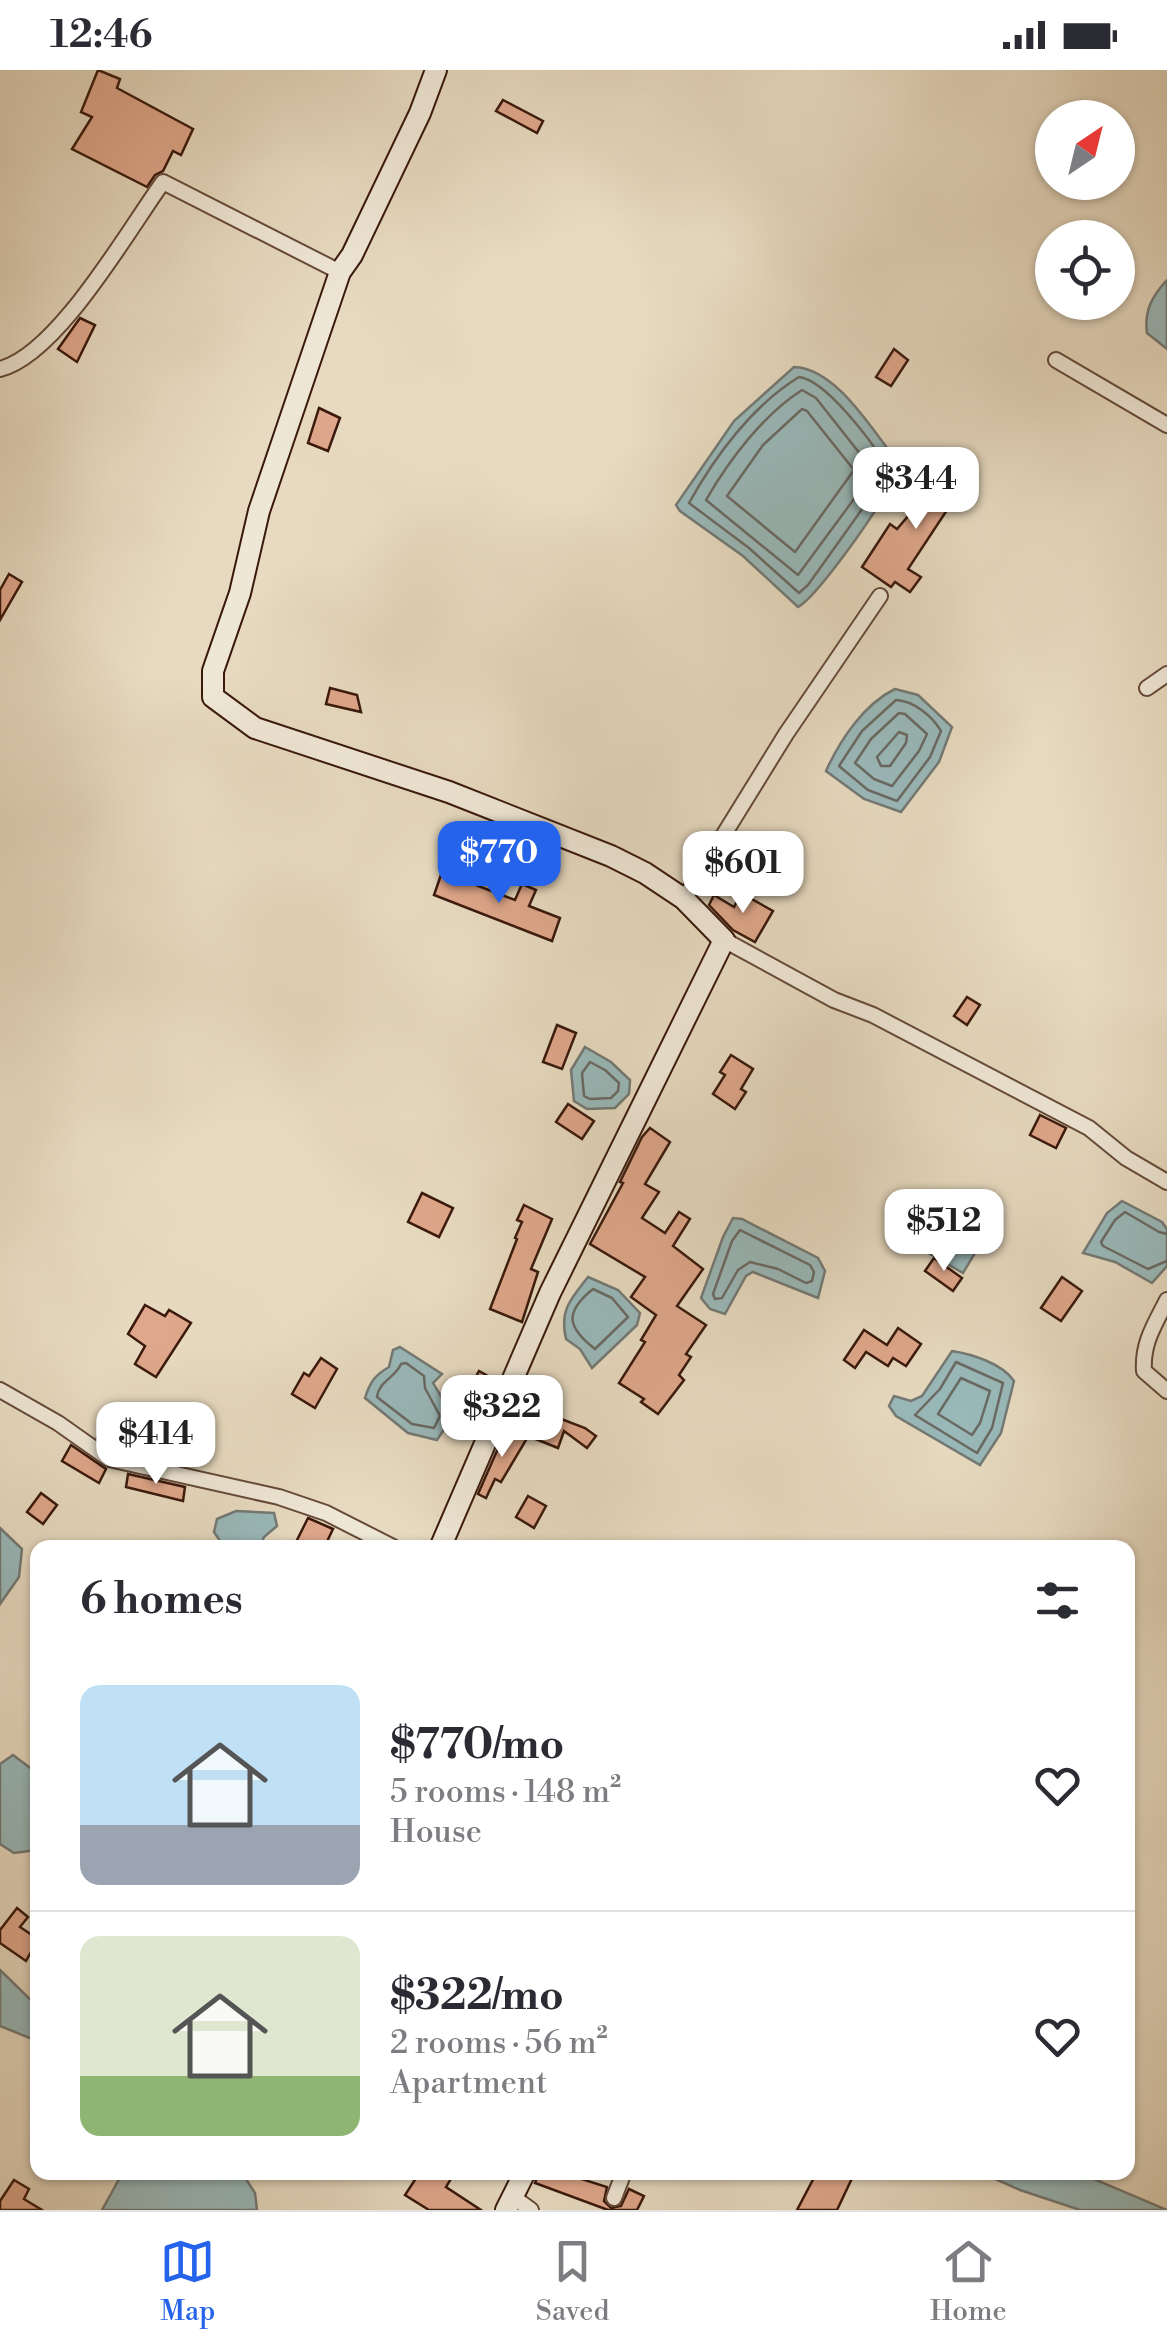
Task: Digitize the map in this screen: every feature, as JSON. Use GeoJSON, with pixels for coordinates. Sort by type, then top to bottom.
{"type":"FeatureCollection","features":[{"type":"Feature","properties":{"kind":"street"},"geometry":{"type":"LineString","coordinates":[[436,70],[420,113],[352,255],[340,272],[259,512],[240,593],[214,671],[213,697],[255,728],[449,792],[611,856],[684,899],[724,940],[1089,1128],[1126,1158],[1167,1182]]}},
{"type":"Feature","properties":{"kind":"street"},"geometry":{"type":"LineString","coordinates":[[0,370],[18,364],[59,328],[162,182],[340,272]]}},
{"type":"Feature","properties":{"kind":"street"},"geometry":{"type":"LineString","coordinates":[[1056,360],[1167,426]]}},
{"type":"Feature","properties":{"kind":"street"},"geometry":{"type":"LineString","coordinates":[[684,899],[786,734],[880,596]]}},
{"type":"Feature","properties":{"kind":"street"},"geometry":{"type":"LineString","coordinates":[[1147,688],[1167,674]]}},
{"type":"Feature","properties":{"kind":"street"},"geometry":{"type":"LineString","coordinates":[[443,1540],[550,1293],[724,940]]}},
{"type":"Feature","properties":{"kind":"street"},"geometry":{"type":"LineString","coordinates":[[1167,1300],[1143,1355],[1144,1371],[1167,1391]]}},
{"type":"Feature","properties":{"kind":"street"},"geometry":{"type":"LineString","coordinates":[[0,1390],[58,1422],[109,1459],[279,1498],[326,1513],[380,1540]]}},
{"type":"Feature","properties":{"kind":"street"},"geometry":{"type":"LineString","coordinates":[[508,2206],[521,2180]]}},
{"type":"Feature","properties":{"kind":"street"},"geometry":{"type":"LineString","coordinates":[[614,2198],[621,2180]]}},
{"type":"Feature","properties":{"kind":"street"},"geometry":{"type":"LineString","coordinates":[[508,2206],[520,2202],[530,2210]]}},
{"type":"Feature","properties":{"kind":"water"},"geometry":{"type":"Polygon","coordinates":[[[1167,280],[1167,349],[1147,333],[1146,325],[1150,304],[1167,280]]]}},
{"type":"Feature","properties":{"kind":"water"},"geometry":{"type":"Polygon","coordinates":[[[794,367],[809,370],[838,389],[897,461],[889,488],[866,525],[820,586],[798,607],[743,556],[676,505],[734,421],[794,367]]]}},
{"type":"Feature","properties":{"kind":"water"},"geometry":{"type":"Polygon","coordinates":[[[895,689],[918,695],[952,727],[939,762],[901,812],[864,799],[826,771],[854,724],[895,689]]]}},
{"type":"Feature","properties":{"kind":"water"},"geometry":{"type":"Polygon","coordinates":[[[585,1047],[611,1062],[630,1080],[629,1094],[615,1108],[587,1109],[574,1101],[571,1070],[585,1047]]]}},
{"type":"Feature","properties":{"kind":"water"},"geometry":{"type":"Polygon","coordinates":[[[1122,1201],[1162,1222],[1167,1229],[1167,1266],[1152,1283],[1115,1262],[1083,1253],[1107,1213],[1122,1201]]]}},
{"type":"Feature","properties":{"kind":"water"},"geometry":{"type":"Polygon","coordinates":[[[733,1218],[818,1258],[825,1271],[818,1298],[753,1272],[746,1276],[725,1314],[710,1309],[701,1298],[733,1218]]]}},
{"type":"Feature","properties":{"kind":"water"},"geometry":{"type":"Polygon","coordinates":[[[933,1222],[976,1242],[975,1253],[963,1273],[915,1245],[924,1224],[933,1222]]]}},
{"type":"Feature","properties":{"kind":"water"},"geometry":{"type":"Polygon","coordinates":[[[588,1277],[618,1290],[640,1313],[637,1325],[592,1368],[580,1349],[566,1339],[564,1329],[568,1305],[588,1277]]]}},
{"type":"Feature","properties":{"kind":"water"},"geometry":{"type":"Polygon","coordinates":[[[400,1347],[442,1374],[433,1383],[453,1416],[437,1440],[408,1433],[365,1398],[374,1380],[389,1367],[393,1350],[400,1347]]]}},
{"type":"Feature","properties":{"kind":"water"},"geometry":{"type":"Polygon","coordinates":[[[952,1351],[995,1365],[1014,1381],[1001,1433],[980,1465],[896,1416],[889,1406],[894,1396],[911,1401],[922,1396],[952,1351]]]}},
{"type":"Feature","properties":{"kind":"water"},"geometry":{"type":"Polygon","coordinates":[[[236,1511],[274,1513],[277,1526],[263,1540],[219,1540],[214,1532],[217,1519],[236,1511]]]}},
{"type":"Feature","properties":{"kind":"water"},"geometry":{"type":"Polygon","coordinates":[[[0,1528],[22,1549],[19,1577],[0,1604],[0,1528]]]}},
{"type":"Feature","properties":{"kind":"water"},"geometry":{"type":"Polygon","coordinates":[[[13,1755],[30,1768],[30,1851],[14,1853],[0,1844],[0,1764],[13,1755]]]}},
{"type":"Feature","properties":{"kind":"water"},"geometry":{"type":"Polygon","coordinates":[[[0,1970],[30,1999],[30,2038],[0,2026],[0,1970]]]}},
{"type":"Feature","properties":{"kind":"water"},"geometry":{"type":"Polygon","coordinates":[[[119,2180],[247,2180],[255,2193],[257,2210],[102,2210],[119,2180]]]}},
{"type":"Feature","properties":{"kind":"water"},"geometry":{"type":"Polygon","coordinates":[[[998,2180],[1096,2180],[1167,2210],[1080,2210],[998,2180]]]}},
{"type":"Feature","properties":{"kind":"building"},"geometry":{"type":"Polygon","coordinates":[[[98,70],[120,79],[117,88],[193,129],[181,155],[173,151],[163,171],[147,187],[72,149],[92,117],[81,112],[98,70]]]}},
{"type":"Feature","properties":{"kind":"building"},"geometry":{"type":"Polygon","coordinates":[[[503,100],[543,121],[537,133],[496,111],[503,100]]]}},
{"type":"Feature","properties":{"kind":"building"},"geometry":{"type":"Polygon","coordinates":[[[80,318],[95,325],[77,362],[58,349],[80,318]]]}},
{"type":"Feature","properties":{"kind":"building"},"geometry":{"type":"Polygon","coordinates":[[[894,349],[908,360],[891,386],[876,377],[894,349]]]}},
{"type":"Feature","properties":{"kind":"building"},"geometry":{"type":"Polygon","coordinates":[[[319,408],[340,418],[328,451],[308,443],[319,408]]]}},
{"type":"Feature","properties":{"kind":"building"},"geometry":{"type":"Polygon","coordinates":[[[952,463],[976,483],[964,500],[959,496],[947,510],[908,569],[921,577],[910,592],[895,582],[891,587],[862,567],[890,524],[897,529],[915,508],[920,511],[952,463]]]}},
{"type":"Feature","properties":{"kind":"building"},"geometry":{"type":"Polygon","coordinates":[[[9,574],[22,582],[0,620],[0,590],[9,574]]]}},
{"type":"Feature","properties":{"kind":"building"},"geometry":{"type":"Polygon","coordinates":[[[330,688],[357,695],[361,712],[326,704],[330,688]]]}},
{"type":"Feature","properties":{"kind":"building"},"geometry":{"type":"Polygon","coordinates":[[[442,872],[515,900],[522,884],[536,890],[529,906],[560,918],[552,941],[434,895],[442,872]]]}},
{"type":"Feature","properties":{"kind":"building"},"geometry":{"type":"Polygon","coordinates":[[[741,893],[773,911],[755,942],[733,930],[709,905],[714,895],[734,907],[741,893]]]}},
{"type":"Feature","properties":{"kind":"building"},"geometry":{"type":"Polygon","coordinates":[[[967,997],[980,1005],[967,1025],[954,1016],[967,997]]]}},
{"type":"Feature","properties":{"kind":"building"},"geometry":{"type":"Polygon","coordinates":[[[557,1025],[576,1033],[562,1069],[543,1062],[557,1025]]]}},
{"type":"Feature","properties":{"kind":"building"},"geometry":{"type":"Polygon","coordinates":[[[731,1055],[753,1069],[741,1089],[746,1092],[735,1109],[713,1094],[731,1055]]]}},
{"type":"Feature","properties":{"kind":"building"},"geometry":{"type":"Polygon","coordinates":[[[568,1104],[594,1121],[582,1139],[556,1122],[568,1104]]]}},
{"type":"Feature","properties":{"kind":"building"},"geometry":{"type":"Polygon","coordinates":[[[1040,1115],[1066,1128],[1056,1148],[1030,1135],[1040,1115]]]}},
{"type":"Feature","properties":{"kind":"building"},"geometry":{"type":"Polygon","coordinates":[[[650,1128],[670,1142],[645,1184],[659,1192],[642,1218],[665,1233],[679,1212],[690,1219],[673,1246],[703,1269],[677,1306],[706,1325],[686,1354],[691,1357],[679,1375],[684,1380],[658,1414],[641,1402],[644,1399],[619,1383],[645,1342],[641,1340],[656,1315],[631,1297],[645,1277],[590,1244],[650,1128]]]}},
{"type":"Feature","properties":{"kind":"building"},"geometry":{"type":"Polygon","coordinates":[[[422,1193],[453,1208],[439,1237],[408,1222],[422,1193]]]}},
{"type":"Feature","properties":{"kind":"building"},"geometry":{"type":"Polygon","coordinates":[[[524,1205],[552,1219],[531,1269],[538,1272],[522,1322],[490,1309],[517,1239],[522,1222],[517,1220],[524,1205]]]}},
{"type":"Feature","properties":{"kind":"building"},"geometry":{"type":"Polygon","coordinates":[[[934,1258],[962,1278],[953,1291],[925,1271],[934,1258]]]}},
{"type":"Feature","properties":{"kind":"building"},"geometry":{"type":"Polygon","coordinates":[[[1062,1277],[1082,1291],[1061,1321],[1041,1308],[1062,1277]]]}},
{"type":"Feature","properties":{"kind":"building"},"geometry":{"type":"Polygon","coordinates":[[[145,1305],[165,1316],[169,1310],[191,1323],[156,1377],[135,1364],[145,1346],[128,1334],[145,1305]]]}},
{"type":"Feature","properties":{"kind":"building"},"geometry":{"type":"Polygon","coordinates":[[[898,1328],[921,1344],[906,1366],[893,1358],[888,1366],[866,1352],[855,1368],[844,1360],[864,1330],[887,1345],[898,1328]]]}},
{"type":"Feature","properties":{"kind":"building"},"geometry":{"type":"Polygon","coordinates":[[[321,1358],[337,1369],[315,1408],[292,1394],[304,1373],[309,1376],[321,1358]]]}},
{"type":"Feature","properties":{"kind":"building"},"geometry":{"type":"Polygon","coordinates":[[[479,1371],[497,1381],[475,1431],[453,1420],[479,1371]]]}},
{"type":"Feature","properties":{"kind":"building"},"geometry":{"type":"Polygon","coordinates":[[[117,1407],[132,1417],[116,1450],[97,1438],[117,1407]]]}},
{"type":"Feature","properties":{"kind":"building"},"geometry":{"type":"Polygon","coordinates":[[[543,1412],[596,1436],[587,1448],[564,1431],[558,1448],[533,1438],[543,1412]]]}},
{"type":"Feature","properties":{"kind":"building"},"geometry":{"type":"Polygon","coordinates":[[[507,1428],[526,1440],[501,1482],[495,1479],[486,1498],[478,1494],[507,1428]]]}},
{"type":"Feature","properties":{"kind":"building"},"geometry":{"type":"Polygon","coordinates":[[[71,1445],[106,1469],[99,1483],[62,1461],[71,1445]]]}},
{"type":"Feature","properties":{"kind":"building"},"geometry":{"type":"Polygon","coordinates":[[[128,1474],[185,1487],[183,1501],[126,1487],[128,1474]]]}},
{"type":"Feature","properties":{"kind":"building"},"geometry":{"type":"Polygon","coordinates":[[[41,1493],[57,1505],[43,1524],[27,1512],[41,1493]]]}},
{"type":"Feature","properties":{"kind":"building"},"geometry":{"type":"Polygon","coordinates":[[[528,1496],[546,1506],[534,1528],[516,1517],[528,1496]]]}},
{"type":"Feature","properties":{"kind":"building"},"geometry":{"type":"Polygon","coordinates":[[[308,1518],[333,1529],[328,1540],[297,1540],[308,1518]]]}},
{"type":"Feature","properties":{"kind":"building"},"geometry":{"type":"Polygon","coordinates":[[[17,1908],[28,1917],[20,1927],[30,1934],[26,1961],[0,1943],[0,1930],[17,1908]]]}},
{"type":"Feature","properties":{"kind":"building"},"geometry":{"type":"Polygon","coordinates":[[[14,2180],[29,2189],[24,2199],[42,2210],[0,2210],[0,2201],[14,2180]]]}},
{"type":"Feature","properties":{"kind":"building"},"geometry":{"type":"Polygon","coordinates":[[[415,2180],[450,2180],[446,2187],[481,2210],[429,2210],[405,2195],[415,2180]]]}},
{"type":"Feature","properties":{"kind":"building"},"geometry":{"type":"Polygon","coordinates":[[[585,2180],[607,2187],[604,2201],[611,2208],[621,2206],[629,2189],[644,2196],[637,2210],[608,2210],[535,2183],[585,2180]]]}},
{"type":"Feature","properties":{"kind":"building"},"geometry":{"type":"Polygon","coordinates":[[[813,2180],[851,2180],[837,2210],[797,2210],[813,2180]]]}}]}
